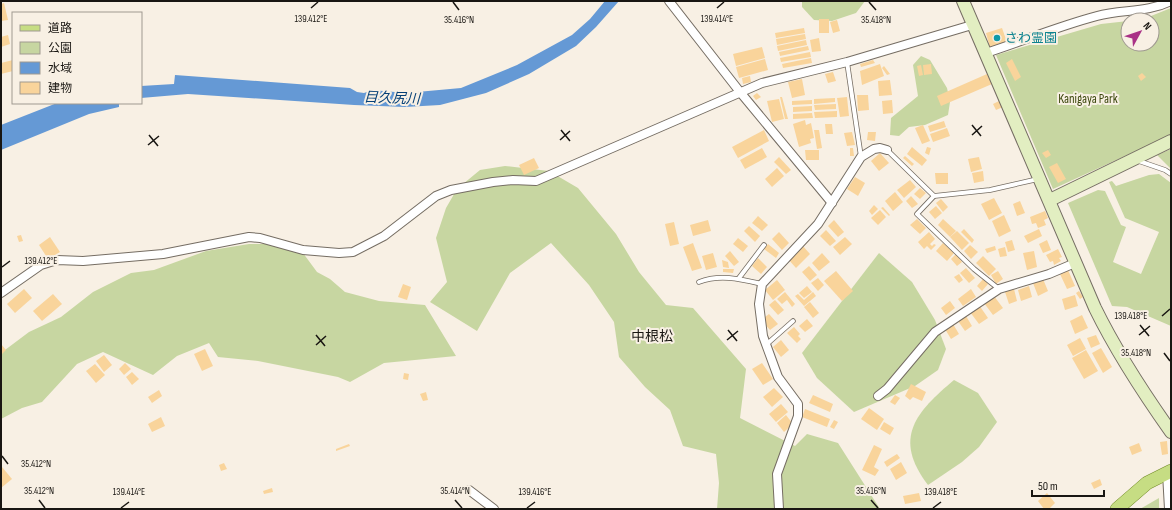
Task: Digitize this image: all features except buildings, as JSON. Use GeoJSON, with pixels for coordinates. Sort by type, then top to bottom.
{"type":"FeatureCollection","features":[{"type":"Feature","properties":{"kind":"main road"},"geometry":{"type":"LineString","coordinates":[[1117,509],[1147,483],[1169,472]]}},
{"type":"Feature","properties":{"kind":"street"},"geometry":{"type":"LineString","coordinates":[[669,1],[740,92],[832,203]]}},
{"type":"Feature","properties":{"kind":"street"},"geometry":{"type":"LineString","coordinates":[[963,1],[972,25],[986,53],[1050,200],[1075,263],[1111,340],[1134,380],[1171,432]]}},
{"type":"Feature","properties":{"kind":"street"},"geometry":{"type":"LineString","coordinates":[[986,53],[1098,15],[1147,10],[1159,7],[1171,1]]}},
{"type":"Feature","properties":{"kind":"street"},"geometry":{"type":"LineString","coordinates":[[1,293],[41,265],[57,260],[84,261],[163,254],[249,237],[260,238],[304,250],[339,254],[353,252],[384,236],[441,194],[450,190],[493,182],[513,180],[536,181],[762,83],[847,62],[972,25]]}},
{"type":"Feature","properties":{"kind":"street"},"geometry":{"type":"LineString","coordinates":[[1050,200],[1171,141]]}},
{"type":"Feature","properties":{"kind":"street"},"geometry":{"type":"LineString","coordinates":[[779,509],[777,474],[798,416],[798,404],[778,377],[759,318],[759,304],[762,284],[818,224],[861,157],[874,149],[880,148],[887,150]]}},
{"type":"Feature","properties":{"kind":"street"},"geometry":{"type":"LineString","coordinates":[[878,396],[887,389],[935,332],[999,289],[1049,274],[1075,263]]}},
{"type":"Feature","properties":{"kind":"street"},"geometry":{"type":"LineString","coordinates":[[1169,472],[1169,509]]}},
{"type":"Feature","properties":{"kind":"street"},"geometry":{"type":"LineString","coordinates":[[469,490],[494,509]]}},
{"type":"Feature","properties":{"kind":"lane"},"geometry":{"type":"LineString","coordinates":[[847,62],[861,157]]}},
{"type":"Feature","properties":{"kind":"lane"},"geometry":{"type":"LineString","coordinates":[[887,150],[934,196]]}},
{"type":"Feature","properties":{"kind":"lane"},"geometry":{"type":"LineString","coordinates":[[1132,159],[1165,170],[1171,174]]}},
{"type":"Feature","properties":{"kind":"lane"},"geometry":{"type":"LineString","coordinates":[[999,289],[974,269],[917,214],[934,196],[990,190],[1041,179]]}},
{"type":"Feature","properties":{"kind":"lane"},"geometry":{"type":"LineString","coordinates":[[739,278],[764,245]]}},
{"type":"Feature","properties":{"kind":"lane"},"geometry":{"type":"LineString","coordinates":[[699,282],[711,277],[739,278],[762,284]]}},
{"type":"Feature","properties":{"kind":"lane"},"geometry":{"type":"LineString","coordinates":[[767,344],[793,321]]}},
{"type":"Feature","properties":{"kind":"green space"},"geometry":{"type":"Polygon","coordinates":[[[802,1],[865,1],[856,13],[832,21],[814,20],[802,7],[802,1]]]}},
{"type":"Feature","properties":{"kind":"green space","name":"Kanigaya Park"},"geometry":{"type":"Polygon","coordinates":[[[1171,8],[1171,135],[1053,189],[996,55],[1101,24],[1120,22],[1120,52],[1160,52],[1160,12],[1171,8]]]}},
{"type":"Feature","properties":{"kind":"green space"},"geometry":{"type":"Polygon","coordinates":[[[921,56],[930,60],[947,88],[950,102],[948,115],[925,125],[909,127],[899,136],[890,135],[891,118],[918,96],[913,65],[921,56]]]}},
{"type":"Feature","properties":{"kind":"green space"},"geometry":{"type":"Polygon","coordinates":[[[1171,149],[1171,169],[1157,155],[1171,149]]]}},
{"type":"Feature","properties":{"kind":"green space"},"geometry":{"type":"Polygon","coordinates":[[[505,166],[549,171],[578,188],[616,234],[639,272],[666,305],[693,308],[746,369],[740,418],[795,446],[807,434],[838,443],[880,509],[717,509],[719,483],[716,454],[683,446],[670,410],[645,387],[619,357],[614,322],[589,285],[551,243],[510,273],[477,331],[430,302],[447,282],[436,238],[446,208],[457,189],[480,170],[505,166]]]}},
{"type":"Feature","properties":{"kind":"green space"},"geometry":{"type":"Polygon","coordinates":[[[1159,174],[1171,183],[1171,326],[1127,307],[1112,306],[1068,203],[1098,190],[1105,191],[1121,225],[1126,227],[1113,262],[1141,274],[1159,232],[1125,218],[1109,182],[1112,181],[1116,186],[1149,175],[1159,174]]]}},
{"type":"Feature","properties":{"kind":"green space"},"geometry":{"type":"Polygon","coordinates":[[[249,244],[278,244],[303,253],[317,272],[330,279],[345,292],[379,301],[425,305],[456,356],[384,363],[350,382],[338,377],[258,361],[218,357],[209,343],[177,356],[153,375],[103,352],[77,364],[42,402],[22,408],[1,419],[1,353],[29,332],[61,317],[93,292],[131,273],[154,270],[206,251],[249,244]]]}},
{"type":"Feature","properties":{"kind":"green space"},"geometry":{"type":"Polygon","coordinates":[[[879,253],[912,282],[935,320],[946,349],[938,370],[915,386],[854,412],[817,378],[802,353],[879,253]]]}},
{"type":"Feature","properties":{"kind":"green space"},"geometry":{"type":"Polygon","coordinates":[[[954,380],[978,393],[997,422],[979,447],[962,462],[928,485],[917,468],[912,453],[910,440],[913,427],[929,403],[954,380]]]}},
{"type":"Feature","properties":{"kind":"green space"},"geometry":{"type":"Polygon","coordinates":[[[1159,498],[1159,509],[1140,509],[1159,498]]]}},
{"type":"Feature","properties":{"kind":"water","name":"目久尻川"},"geometry":{"type":"Polygon","coordinates":[[[605,1],[619,1],[596,27],[576,46],[529,74],[486,93],[440,105],[405,107],[354,105],[188,94],[142,98],[142,86],[174,84],[175,75],[350,88],[357,92],[364,93],[372,90],[406,93],[461,88],[517,65],[572,35],[590,19],[605,1]]]}},
{"type":"Feature","properties":{"kind":"water"},"geometry":{"type":"Polygon","coordinates":[[[54,104],[119,104],[119,107],[89,114],[1,150],[1,125],[54,104]]]}},
{"type":"Feature","properties":{"kind":"place","name":"さわ霊園"},"geometry":{"type":"Point","coordinates":[997,38]}},
{"type":"Feature","properties":{"kind":"district","name":"中根松"},"geometry":{"type":"Point","coordinates":[652,336]}}]}
